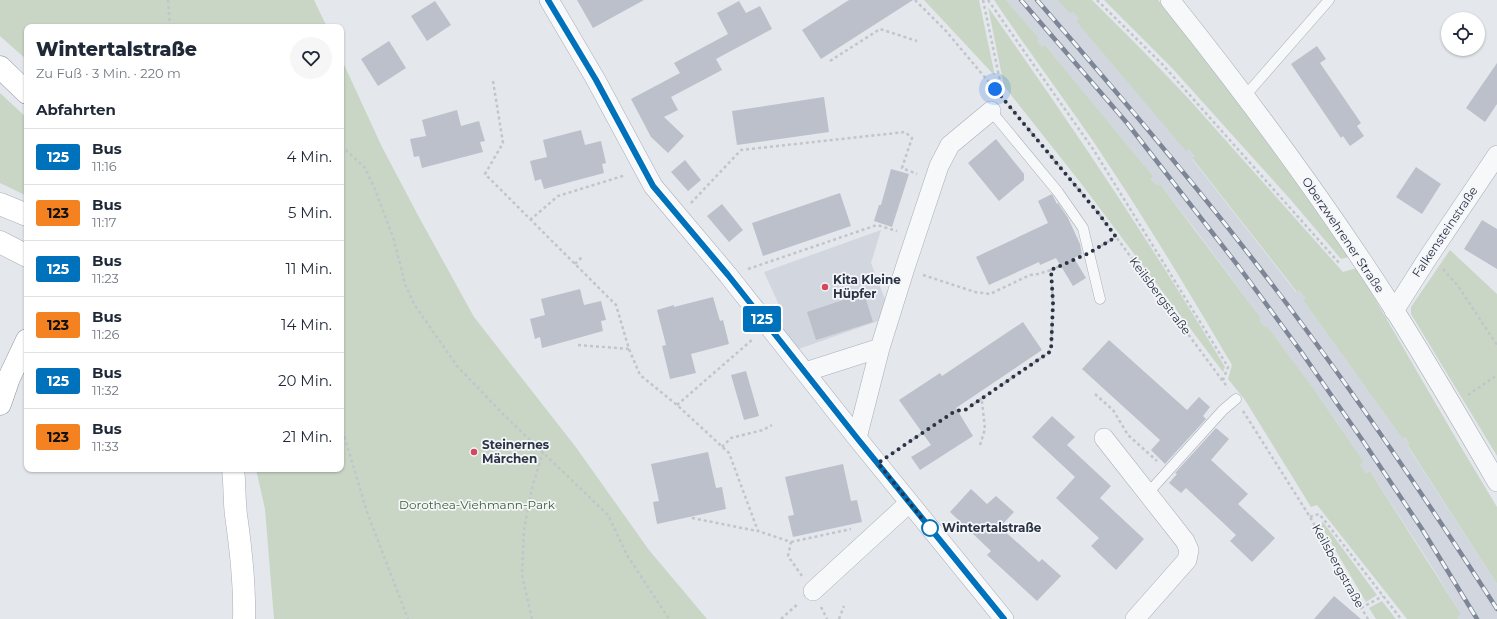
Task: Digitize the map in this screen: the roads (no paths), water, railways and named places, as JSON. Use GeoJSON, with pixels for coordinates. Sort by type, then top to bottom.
{"type":"FeatureCollection","features":[{"type":"Feature","properties":{"kind":"main road"},"geometry":{"type":"LineString","coordinates":[[0,67],[24,90]]}},
{"type":"Feature","properties":{"kind":"main road"},"geometry":{"type":"LineString","coordinates":[[0,204],[24,214]]}},
{"type":"Feature","properties":{"kind":"main road"},"geometry":{"type":"LineString","coordinates":[[0,242],[24,254]]}},
{"type":"Feature","properties":{"kind":"main road"},"geometry":{"type":"LineString","coordinates":[[0,404],[9,378],[24,346]]}},
{"type":"Feature","properties":{"kind":"main road"},"geometry":{"type":"LineString","coordinates":[[0,404],[24,371]]}},
{"type":"Feature","properties":{"kind":"main road"},"geometry":{"type":"LineString","coordinates":[[220,472],[236,514]]}},
{"type":"Feature","properties":{"kind":"main road"},"geometry":{"type":"LineString","coordinates":[[233,472],[235,486],[236,514],[242,556],[244,619]]}},
{"type":"Feature","properties":{"kind":"street"},"geometry":{"type":"LineString","coordinates":[[548,0],[596,80],[653,186],[728,275],[909,503],[1004,619]]}},
{"type":"Feature","properties":{"kind":"street","name":"Oberzwehrener Straße"},"geometry":{"type":"LineString","coordinates":[[1170,0],[1245,96],[1298,168],[1359,257],[1453,406],[1497,482]]}},
{"type":"Feature","properties":{"kind":"street"},"geometry":{"type":"LineString","coordinates":[[857,438],[880,348],[915,235],[939,166],[950,145],[998,106]]}},
{"type":"Feature","properties":{"kind":"street","name":"Falkensteinstraße"},"geometry":{"type":"LineString","coordinates":[[1394,311],[1497,155]]}},
{"type":"Feature","properties":{"kind":"street"},"geometry":{"type":"LineString","coordinates":[[805,372],[880,348]]}},
{"type":"Feature","properties":{"kind":"street"},"geometry":{"type":"LineString","coordinates":[[1104,438],[1185,541],[1189,550],[1187,560],[1135,619]]}},
{"type":"Feature","properties":{"kind":"street"},"geometry":{"type":"LineString","coordinates":[[813,591],[909,503]]}},
{"type":"Feature","properties":{"kind":"lane"},"geometry":{"type":"LineString","coordinates":[[1245,96],[1329,0]]}},
{"type":"Feature","properties":{"kind":"lane"},"geometry":{"type":"LineString","coordinates":[[998,106],[1083,228],[1100,299]]}},
{"type":"Feature","properties":{"kind":"lane"},"geometry":{"type":"LineString","coordinates":[[1148,493],[1223,410],[1236,399]]}},
{"type":"Feature","properties":{"kind":"railway"},"geometry":{"type":"LineString","coordinates":[[1021,0],[1127,123],[1239,267],[1302,353],[1363,441],[1422,529],[1477,619]]}},
{"type":"Feature","properties":{"kind":"railway"},"geometry":{"type":"LineString","coordinates":[[1037,0],[1172,159],[1284,300],[1378,430],[1497,609]]}},
{"type":"Feature","properties":{"kind":"place","name":"Kita Kleine Hüpfer"},"geometry":{"type":"Point","coordinates":[825,287]}},
{"type":"Feature","properties":{"kind":"place","name":"Steinernes Märchen"},"geometry":{"type":"Point","coordinates":[474,452]}},
{"type":"Feature","properties":{"kind":"place","name":"Wintertalstraße"},"geometry":{"type":"Point","coordinates":[930,528]}},
{"type":"Feature","properties":{"kind":"park label","name":"Dorothea-Viehmann-Park"},"geometry":{"type":"Point","coordinates":[477,505]}}]}
